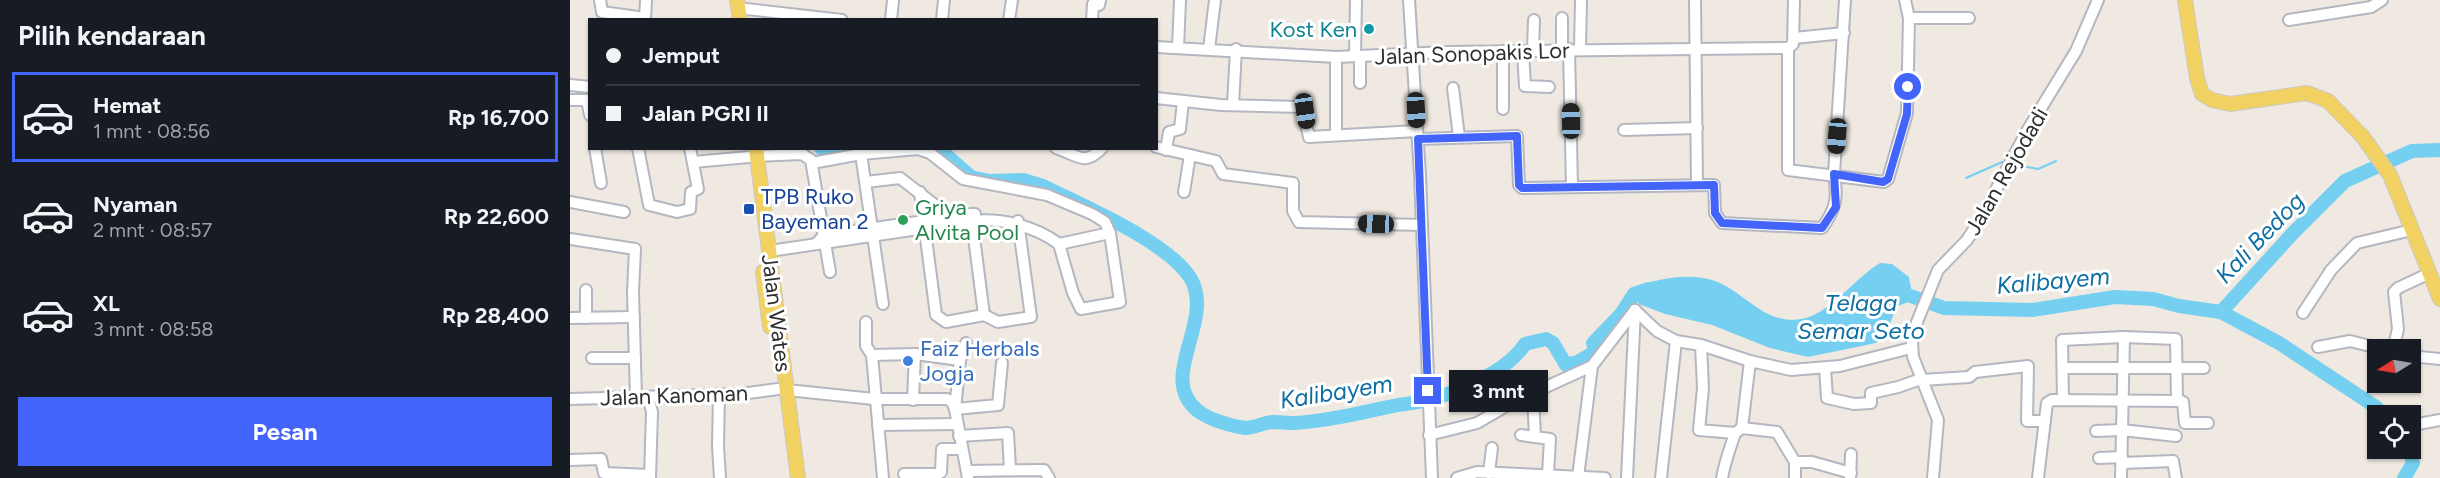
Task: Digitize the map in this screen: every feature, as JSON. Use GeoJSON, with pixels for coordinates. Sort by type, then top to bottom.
{"type":"FeatureCollection","features":[{"type":"Feature","properties":{"kind":"main road"},"geometry":{"type":"LineString","coordinates":[[2185,0],[2198,85],[2206,97],[2230,104],[2296,94],[2318,95],[2339,111],[2376,153],[2390,175],[2440,298]]}},
{"type":"Feature","properties":{"kind":"main road","name":"Jalan Wates"},"geometry":{"type":"LineString","coordinates":[[753,156],[770,251],[790,478]]}},
{"type":"Feature","properties":{"kind":"main road","name":"Jalan Wates"},"geometry":{"type":"LineString","coordinates":[[753,156],[782,389],[798,478]]}},
{"type":"Feature","properties":{"kind":"street"},"geometry":{"type":"LineString","coordinates":[[600,0],[602,12],[639,18]]}},
{"type":"Feature","properties":{"kind":"street"},"geometry":{"type":"LineString","coordinates":[[645,0],[645,18]]}},
{"type":"Feature","properties":{"kind":"street"},"geometry":{"type":"LineString","coordinates":[[891,18],[893,0]]}},
{"type":"Feature","properties":{"kind":"street"},"geometry":{"type":"LineString","coordinates":[[942,18],[944,0]]}},
{"type":"Feature","properties":{"kind":"street"},"geometry":{"type":"LineString","coordinates":[[1009,18],[1012,0]]}},
{"type":"Feature","properties":{"kind":"street"},"geometry":{"type":"LineString","coordinates":[[1092,18],[1093,4],[1099,5],[1100,0]]}},
{"type":"Feature","properties":{"kind":"street"},"geometry":{"type":"LineString","coordinates":[[1178,48],[1180,0]]}},
{"type":"Feature","properties":{"kind":"street"},"geometry":{"type":"LineString","coordinates":[[1209,49],[1215,0]]}},
{"type":"Feature","properties":{"kind":"street"},"geometry":{"type":"LineString","coordinates":[[1356,0],[1360,83]]}},
{"type":"Feature","properties":{"kind":"street"},"geometry":{"type":"LineString","coordinates":[[1409,0],[1418,135],[1432,478]]}},
{"type":"Feature","properties":{"kind":"street"},"geometry":{"type":"LineString","coordinates":[[1572,188],[1570,49],[1581,0]]}},
{"type":"Feature","properties":{"kind":"street"},"geometry":{"type":"LineString","coordinates":[[1695,0],[1697,184]]}},
{"type":"Feature","properties":{"kind":"street"},"geometry":{"type":"LineString","coordinates":[[1794,0],[1788,166],[1790,171],[1834,174],[1883,182],[1888,179],[1907,114],[1909,18],[1905,0]]}},
{"type":"Feature","properties":{"kind":"street"},"geometry":{"type":"LineString","coordinates":[[1158,98],[1233,105],[1302,107],[1309,136],[1336,134],[1517,136],[1520,188],[1697,184],[1716,187],[1715,213],[1722,223],[1822,228],[1836,207],[1834,174],[1845,0]]}},
{"type":"Feature","properties":{"kind":"street","name":"Jalan Rejodadi"},"geometry":{"type":"LineString","coordinates":[[1911,348],[1938,270],[1974,231],[2014,156],[2076,51],[2098,0]]}},
{"type":"Feature","properties":{"kind":"street"},"geometry":{"type":"LineString","coordinates":[[2289,20],[2371,7],[2382,0]]}},
{"type":"Feature","properties":{"kind":"street"},"geometry":{"type":"LineString","coordinates":[[735,9],[823,18]]}},
{"type":"Feature","properties":{"kind":"street"},"geometry":{"type":"LineString","coordinates":[[1562,18],[1570,49]]}},
{"type":"Feature","properties":{"kind":"street"},"geometry":{"type":"LineString","coordinates":[[1909,18],[1969,18]]}},
{"type":"Feature","properties":{"kind":"street"},"geometry":{"type":"LineString","coordinates":[[1534,20],[1525,86],[1549,87]]}},
{"type":"Feature","properties":{"kind":"street","name":"Jalan Sonopakis Lor"},"geometry":{"type":"LineString","coordinates":[[1158,47],[1336,57],[1791,43],[1844,33]]}},
{"type":"Feature","properties":{"kind":"street"},"geometry":{"type":"LineString","coordinates":[[1233,105],[1236,50]]}},
{"type":"Feature","properties":{"kind":"street"},"geometry":{"type":"LineString","coordinates":[[1503,51],[1503,109]]}},
{"type":"Feature","properties":{"kind":"street"},"geometry":{"type":"LineString","coordinates":[[1336,57],[1336,134]]}},
{"type":"Feature","properties":{"kind":"street"},"geometry":{"type":"LineString","coordinates":[[570,84],[588,87]]}},
{"type":"Feature","properties":{"kind":"street"},"geometry":{"type":"LineString","coordinates":[[1453,88],[1459,136]]}},
{"type":"Feature","properties":{"kind":"street"},"geometry":{"type":"LineString","coordinates":[[570,100],[588,100]]}},
{"type":"Feature","properties":{"kind":"street"},"geometry":{"type":"LineString","coordinates":[[1183,100],[1180,129],[1169,132],[1161,148],[1217,162],[1223,174],[1293,183],[1293,211],[1299,222],[1422,225]]}},
{"type":"Feature","properties":{"kind":"street"},"geometry":{"type":"LineString","coordinates":[[1624,130],[1697,128]]}},
{"type":"Feature","properties":{"kind":"street"},"geometry":{"type":"LineString","coordinates":[[595,150],[601,183]]}},
{"type":"Feature","properties":{"kind":"street"},"geometry":{"type":"LineString","coordinates":[[638,150],[646,202],[654,209],[677,212],[690,208],[691,192],[698,189],[690,150]]}},
{"type":"Feature","properties":{"kind":"street"},"geometry":{"type":"LineString","coordinates":[[812,163],[898,150]]}},
{"type":"Feature","properties":{"kind":"street"},"geometry":{"type":"LineString","coordinates":[[913,150],[930,153],[963,179],[1047,195],[1105,222],[1110,233],[1120,302],[1084,310],[1073,293],[1062,243]]}},
{"type":"Feature","properties":{"kind":"street"},"geometry":{"type":"LineString","coordinates":[[1062,150],[1089,159],[1100,150]]}},
{"type":"Feature","properties":{"kind":"street"},"geometry":{"type":"LineString","coordinates":[[694,165],[753,156],[802,154],[809,156],[812,163],[822,240],[830,272]]}},
{"type":"Feature","properties":{"kind":"street"},"geometry":{"type":"LineString","coordinates":[[861,154],[883,304]]}},
{"type":"Feature","properties":{"kind":"street"},"geometry":{"type":"LineString","coordinates":[[1184,192],[1190,155]]}},
{"type":"Feature","properties":{"kind":"street"},"geometry":{"type":"LineString","coordinates":[[866,182],[900,178],[949,216]]}},
{"type":"Feature","properties":{"kind":"street"},"geometry":{"type":"LineString","coordinates":[[920,192],[938,318],[952,322],[984,315],[998,322],[1031,317],[1018,222]]}},
{"type":"Feature","properties":{"kind":"street"},"geometry":{"type":"LineString","coordinates":[[570,202],[624,212]]}},
{"type":"Feature","properties":{"kind":"street"},"geometry":{"type":"LineString","coordinates":[[924,224],[949,216],[1018,222],[1062,243],[1110,233]]}},
{"type":"Feature","properties":{"kind":"street"},"geometry":{"type":"LineString","coordinates":[[770,251],[872,231],[972,217]]}},
{"type":"Feature","properties":{"kind":"street"},"geometry":{"type":"LineString","coordinates":[[972,217],[984,315]]}},
{"type":"Feature","properties":{"kind":"street"},"geometry":{"type":"LineString","coordinates":[[2303,313],[2331,270],[2352,246],[2365,239],[2412,230]]}},
{"type":"Feature","properties":{"kind":"street"},"geometry":{"type":"LineString","coordinates":[[570,239],[635,249],[636,397]]}},
{"type":"Feature","properties":{"kind":"street"},"geometry":{"type":"LineString","coordinates":[[2396,339],[2398,328],[2394,292],[2430,273]]}},
{"type":"Feature","properties":{"kind":"street"},"geometry":{"type":"LineString","coordinates":[[586,290],[586,318]]}},
{"type":"Feature","properties":{"kind":"street"},"geometry":{"type":"LineString","coordinates":[[1429,435],[1477,423],[1592,366],[1635,310]]}},
{"type":"Feature","properties":{"kind":"street"},"geometry":{"type":"LineString","coordinates":[[1635,310],[1658,331],[1676,341],[1701,345],[1750,361],[1791,370],[1825,368],[1911,348],[1938,425],[1933,478]]}},
{"type":"Feature","properties":{"kind":"street"},"geometry":{"type":"LineString","coordinates":[[1627,478],[1635,310]]}},
{"type":"Feature","properties":{"kind":"street"},"geometry":{"type":"LineString","coordinates":[[570,318],[634,317]]}},
{"type":"Feature","properties":{"kind":"street"},"geometry":{"type":"LineString","coordinates":[[866,322],[866,346],[872,355],[874,399],[884,478]]}},
{"type":"Feature","properties":{"kind":"street"},"geometry":{"type":"LineString","coordinates":[[2121,478],[2124,337]]}},
{"type":"Feature","properties":{"kind":"street"},"geometry":{"type":"LineString","coordinates":[[2063,399],[2062,340],[2124,337],[2176,339],[2177,401]]}},
{"type":"Feature","properties":{"kind":"street"},"geometry":{"type":"LineString","coordinates":[[1661,478],[1676,341]]}},
{"type":"Feature","properties":{"kind":"street"},"geometry":{"type":"LineString","coordinates":[[2318,347],[2350,341],[2367,345]]}},
{"type":"Feature","properties":{"kind":"street"},"geometry":{"type":"LineString","coordinates":[[966,343],[960,360],[955,409],[968,474],[1010,470],[1023,474],[1046,470],[1049,478]]}},
{"type":"Feature","properties":{"kind":"street"},"geometry":{"type":"LineString","coordinates":[[1701,345],[1703,388],[1699,430],[1777,432],[1795,462],[1795,478]]}},
{"type":"Feature","properties":{"kind":"street"},"geometry":{"type":"LineString","coordinates":[[872,355],[915,354],[960,360]]}},
{"type":"Feature","properties":{"kind":"street"},"geometry":{"type":"LineString","coordinates":[[914,400],[915,354]]}},
{"type":"Feature","properties":{"kind":"street"},"geometry":{"type":"LineString","coordinates":[[592,358],[635,357]]}},
{"type":"Feature","properties":{"kind":"street"},"geometry":{"type":"LineString","coordinates":[[2421,357],[2440,358]]}},
{"type":"Feature","properties":{"kind":"street"},"geometry":{"type":"LineString","coordinates":[[1722,478],[1726,453],[1738,430],[1750,361]]}},
{"type":"Feature","properties":{"kind":"street"},"geometry":{"type":"LineString","coordinates":[[955,409],[998,405],[1002,363]]}},
{"type":"Feature","properties":{"kind":"street"},"geometry":{"type":"LineString","coordinates":[[1578,477],[1592,366]]}},
{"type":"Feature","properties":{"kind":"street"},"geometry":{"type":"LineString","coordinates":[[1825,368],[1827,398],[1854,404],[1871,403],[1871,393],[1922,379],[1969,377],[1976,372],[2028,366],[2027,421],[2045,420]]}},
{"type":"Feature","properties":{"kind":"street"},"geometry":{"type":"LineString","coordinates":[[2063,368],[2205,368]]}},
{"type":"Feature","properties":{"kind":"street","name":"Jalan Kanoman"},"geometry":{"type":"LineString","coordinates":[[570,399],[719,394],[782,389],[874,399],[947,399],[952,402],[955,409]]}},
{"type":"Feature","properties":{"kind":"street"},"geometry":{"type":"LineString","coordinates":[[719,394],[720,478]]}},
{"type":"Feature","properties":{"kind":"street"},"geometry":{"type":"LineString","coordinates":[[1533,394],[1535,437]]}},
{"type":"Feature","properties":{"kind":"street"},"geometry":{"type":"LineString","coordinates":[[570,460],[601,459],[604,473],[650,477],[652,412],[648,397]]}},
{"type":"Feature","properties":{"kind":"street"},"geometry":{"type":"LineString","coordinates":[[2038,478],[2048,401],[2063,399],[2177,401],[2183,402],[2186,424],[2208,423]]}},
{"type":"Feature","properties":{"kind":"street"},"geometry":{"type":"LineString","coordinates":[[2421,423],[2440,420]]}},
{"type":"Feature","properties":{"kind":"street"},"geometry":{"type":"LineString","coordinates":[[878,425],[957,423]]}},
{"type":"Feature","properties":{"kind":"street"},"geometry":{"type":"LineString","coordinates":[[2096,432],[2122,430],[2176,436]]}},
{"type":"Feature","properties":{"kind":"street"},"geometry":{"type":"LineString","coordinates":[[960,436],[1008,433],[1010,470]]}},
{"type":"Feature","properties":{"kind":"street"},"geometry":{"type":"LineString","coordinates":[[1521,435],[1550,439],[1548,474]]}},
{"type":"Feature","properties":{"kind":"street"},"geometry":{"type":"LineString","coordinates":[[1489,474],[1492,448]]}},
{"type":"Feature","properties":{"kind":"street"},"geometry":{"type":"LineString","coordinates":[[904,474],[940,473],[942,450],[962,449]]}},
{"type":"Feature","properties":{"kind":"street"},"geometry":{"type":"LineString","coordinates":[[1795,462],[1812,462],[1850,476],[1851,454]]}},
{"type":"Feature","properties":{"kind":"street"},"geometry":{"type":"LineString","coordinates":[[2099,458],[2173,461],[2176,478]]}},
{"type":"Feature","properties":{"kind":"street"},"geometry":{"type":"LineString","coordinates":[[1457,478],[1477,472],[1605,478]]}},
{"type":"Feature","properties":{"kind":"water","name":"Telaga Semar Seto"},"geometry":{"type":"Polygon","coordinates":[[[1880,263],[1892,264],[1909,277],[1912,294],[1908,302],[1896,307],[1887,333],[1876,343],[1808,357],[1770,348],[1712,325],[1665,314],[1639,304],[1630,289],[1672,278],[1705,278],[1726,286],[1768,314],[1792,320],[1806,318],[1825,308],[1880,263]]]}},
{"type":"Feature","properties":{"kind":"waterway","name":"Kalibayem"},"geometry":{"type":"LineString","coordinates":[[823,150],[827,154],[853,151]]}},
{"type":"Feature","properties":{"kind":"waterway","name":"Kalibayem"},"geometry":{"type":"LineString","coordinates":[[938,150],[971,177],[989,181],[1023,180],[1043,186],[1124,226],[1180,265],[1191,279],[1196,296],[1193,331],[1184,366],[1183,382],[1187,398],[1203,414],[1239,427],[1248,428],[1272,422],[1295,423],[1319,420],[1436,398],[1488,376],[1509,361],[1525,344],[1546,339],[1553,343],[1566,365],[1578,362],[1596,351],[1593,343],[1621,314],[1634,294],[1649,289]]}},
{"type":"Feature","properties":{"kind":"waterway","name":"Kali Bedog"},"geometry":{"type":"LineString","coordinates":[[2373,405],[2279,343],[2221,312],[2293,233],[2345,181],[2412,151],[2440,150]]}},
{"type":"Feature","properties":{"kind":"waterway"},"geometry":{"type":"LineString","coordinates":[[2012,164],[2038,169],[2056,161]]}},
{"type":"Feature","properties":{"kind":"waterway"},"geometry":{"type":"LineString","coordinates":[[1966,178],[2002,162],[2007,163]]}},
{"type":"Feature","properties":{"kind":"waterway","name":"Kalibayem"},"geometry":{"type":"LineString","coordinates":[[1894,290],[1944,308],[2032,310],[2115,297],[2153,299],[2179,306],[2221,312]]}},
{"type":"Feature","properties":{"kind":"waterway","name":"Kali Bedog"},"geometry":{"type":"LineString","coordinates":[[2404,478],[2413,463],[2412,459]]}},
{"type":"Feature","properties":{"kind":"place","name":"Kost Ken"},"geometry":{"type":"Point","coordinates":[1369,29]}},
{"type":"Feature","properties":{"kind":"place","name":"TPB Ruko Bayeman 2"},"geometry":{"type":"Point","coordinates":[749,209]}},
{"type":"Feature","properties":{"kind":"place","name":"Griya Alvita Pool"},"geometry":{"type":"Point","coordinates":[903,220]}},
{"type":"Feature","properties":{"kind":"place","name":"Faiz Herbals Jogja"},"geometry":{"type":"Point","coordinates":[908,361]}},
{"type":"Feature","properties":{"kind":"route"},"geometry":{"type":"LineString","coordinates":[[1428,391],[1418,139],[1517,136],[1520,188],[1714,185],[1716,187],[1715,213],[1722,223],[1822,228],[1831,218],[1836,207],[1834,174],[1887,181],[1907,114],[1908,87]]}}]}
